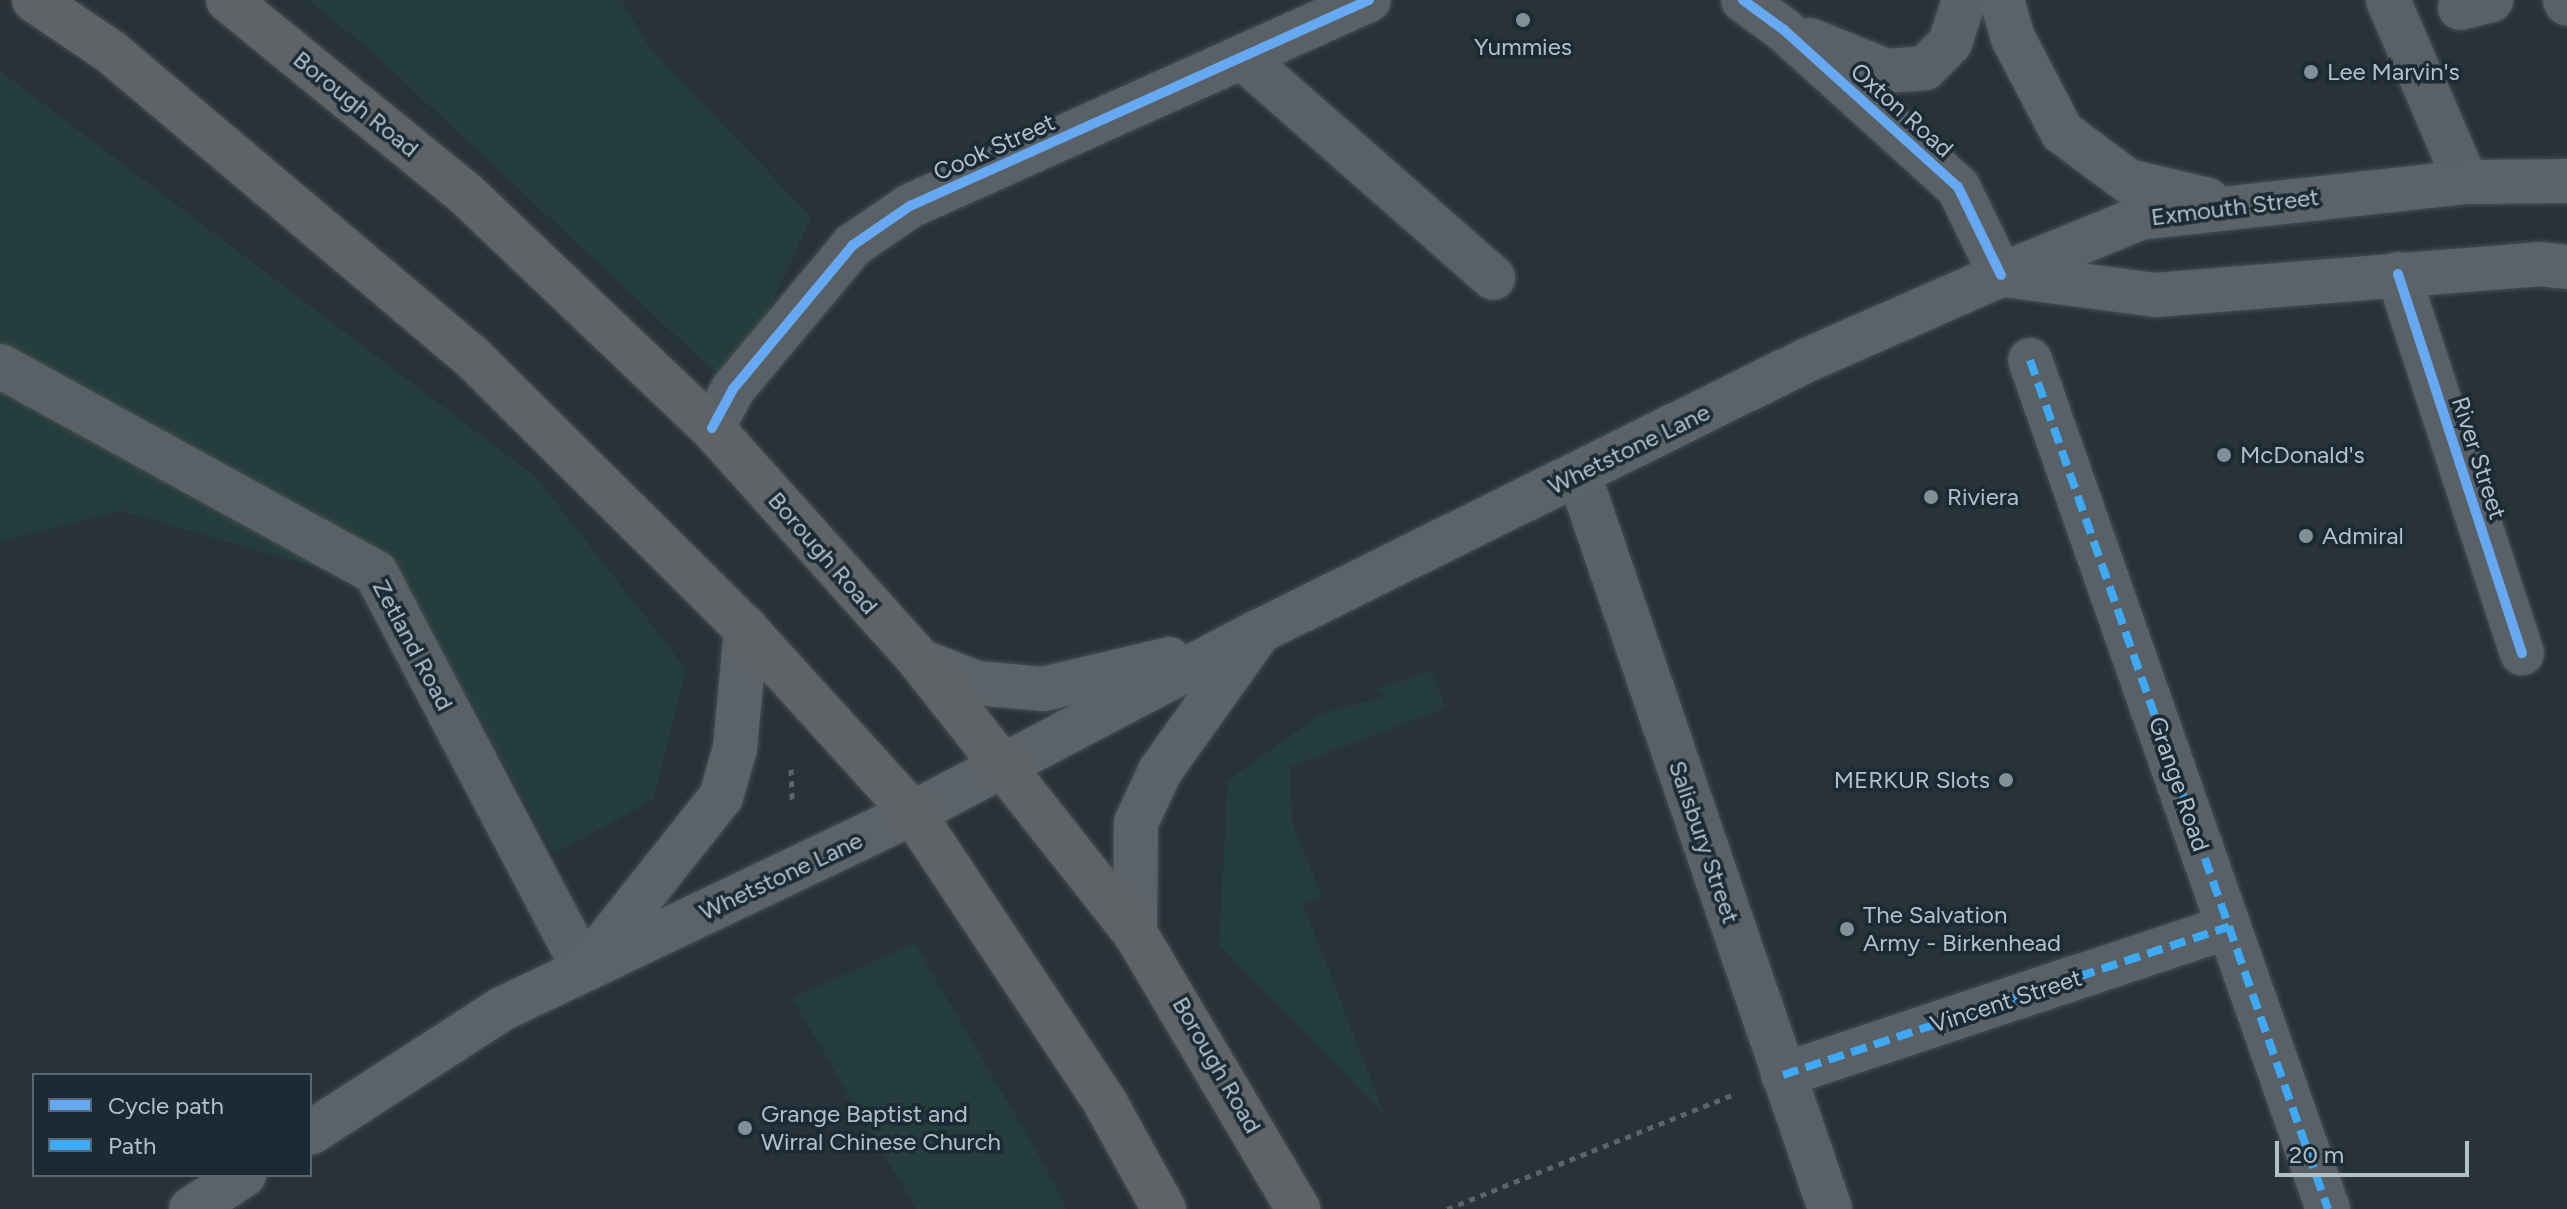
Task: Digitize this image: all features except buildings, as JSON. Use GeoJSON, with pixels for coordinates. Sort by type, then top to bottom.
{"type":"FeatureCollection","features":[{"type":"Feature","properties":{"kind":"highway"},"geometry":{"type":"LineString","coordinates":[[34,0],[111,52],[470,355],[746,629],[913,813],[1106,1104],[1164,1209]]}},
{"type":"Feature","properties":{"kind":"highway","name":"Borough Road"},"geometry":{"type":"LineString","coordinates":[[228,0],[467,195],[712,428],[920,661],[1006,765],[1135,933],[1298,1209]]}},
{"type":"Feature","properties":{"kind":"main road"},"geometry":{"type":"LineString","coordinates":[[2002,0],[2013,38],[2062,132],[2128,181],[2237,207]]}},
{"type":"Feature","properties":{"kind":"main road","name":"Exmouth Street"},"geometry":{"type":"LineString","coordinates":[[2001,275],[2140,218],[2466,182],[2567,181]]}},
{"type":"Feature","properties":{"kind":"main road"},"geometry":{"type":"LineString","coordinates":[[2001,275],[2156,295],[2539,264],[2567,267]]}},
{"type":"Feature","properties":{"kind":"main road","name":"Whetstone Lane"},"geometry":{"type":"LineString","coordinates":[[312,1132],[502,1009],[913,813],[1260,631],[1807,360],[2001,275]]}},
{"type":"Feature","properties":{"kind":"main road"},"geometry":{"type":"LineString","coordinates":[[584,970],[721,797],[735,748],[746,629]]}},
{"type":"Feature","properties":{"kind":"main road","name":"Whetstone Lane"},"geometry":{"type":"LineString","coordinates":[[920,661],[977,683],[1043,689],[1136,669],[1260,631]]}},
{"type":"Feature","properties":{"kind":"main road","name":"Whetstone Lane"},"geometry":{"type":"LineString","coordinates":[[1135,933],[1136,823],[1160,771],[1260,631]]}},
{"type":"Feature","properties":{"kind":"main road"},"geometry":{"type":"LineString","coordinates":[[191,1209],[241,1177]]}},
{"type":"Feature","properties":{"kind":"street","name":"Cook Street"},"geometry":{"type":"LineString","coordinates":[[712,428],[733,389],[853,245],[910,206],[1369,0]]}},
{"type":"Feature","properties":{"kind":"street","name":"Oxton Road"},"geometry":{"type":"LineString","coordinates":[[1743,0],[1784,30],[1958,187],[2001,275]]}},
{"type":"Feature","properties":{"kind":"street"},"geometry":{"type":"LineString","coordinates":[[1784,30],[1886,71],[1925,68],[1950,43],[1964,0]]}},
{"type":"Feature","properties":{"kind":"street"},"geometry":{"type":"LineString","coordinates":[[2388,0],[2466,182]]}},
{"type":"Feature","properties":{"kind":"street"},"geometry":{"type":"LineString","coordinates":[[1243,58],[1493,278]]}},
{"type":"Feature","properties":{"kind":"street","name":"River Street"},"geometry":{"type":"LineString","coordinates":[[2398,274],[2522,653]]}},
{"type":"Feature","properties":{"kind":"street","name":"Grange Road"},"geometry":{"type":"LineString","coordinates":[[2030,360],[2328,1209]]}},
{"type":"Feature","properties":{"kind":"street","name":"Zetland Road"},"geometry":{"type":"LineString","coordinates":[[0,366],[376,573],[584,970]]}},
{"type":"Feature","properties":{"kind":"street","name":"Salisbury Street"},"geometry":{"type":"LineString","coordinates":[[1579,475],[1830,1209]]}},
{"type":"Feature","properties":{"kind":"street","name":"Vincent Street"},"geometry":{"type":"LineString","coordinates":[[1783,1075],[2229,927]]}},
{"type":"Feature","properties":{"kind":"path"},"geometry":{"type":"LineString","coordinates":[[791,769],[792,800]]}},
{"type":"Feature","properties":{"kind":"path"},"geometry":{"type":"LineString","coordinates":[[1447,1209],[1783,1075]]}},
{"type":"Feature","properties":{"kind":"green space"},"geometry":{"type":"Polygon","coordinates":[[[308,0],[622,0],[648,46],[811,217],[733,389],[369,49],[308,0]]]}},
{"type":"Feature","properties":{"kind":"green space"},"geometry":{"type":"Polygon","coordinates":[[[0,71],[536,477],[686,669],[654,799],[554,854],[413,596],[122,511],[0,542],[0,71]]]}},
{"type":"Feature","properties":{"kind":"green space"},"geometry":{"type":"Polygon","coordinates":[[[1431,671],[1446,708],[1290,767],[1292,824],[1322,896],[1303,904],[1384,1114],[1219,945],[1228,780],[1321,714],[1383,697],[1377,689],[1431,671]]]}},
{"type":"Feature","properties":{"kind":"green space"},"geometry":{"type":"Polygon","coordinates":[[[915,943],[1054,1182],[1066,1209],[916,1209],[792,998],[915,943]]]}},
{"type":"Feature","properties":{"kind":"marked path"},"geometry":{"type":"LineString","coordinates":[[2030,360],[2328,1209]]}},
{"type":"Feature","properties":{"kind":"marked path"},"geometry":{"type":"LineString","coordinates":[[1783,1075],[2229,927]]}},
{"type":"Feature","properties":{"kind":"cycle path"},"geometry":{"type":"LineString","coordinates":[[712,428],[733,389],[853,245],[910,206],[1369,0]]}},
{"type":"Feature","properties":{"kind":"cycle path"},"geometry":{"type":"LineString","coordinates":[[1743,0],[1784,30],[1958,187],[2001,275]]}},
{"type":"Feature","properties":{"kind":"cycle path"},"geometry":{"type":"LineString","coordinates":[[2398,274],[2522,653]]}},
{"type":"Feature","properties":{"kind":"place","name":"Yummies"},"geometry":{"type":"Point","coordinates":[1523,20]}},
{"type":"Feature","properties":{"kind":"place","name":"Lee Marvin's"},"geometry":{"type":"Point","coordinates":[2311,72]}},
{"type":"Feature","properties":{"kind":"place","name":"McDonald's"},"geometry":{"type":"Point","coordinates":[2224,455]}},
{"type":"Feature","properties":{"kind":"place","name":"Riviera"},"geometry":{"type":"Point","coordinates":[1931,497]}},
{"type":"Feature","properties":{"kind":"place","name":"Admiral"},"geometry":{"type":"Point","coordinates":[2306,536]}},
{"type":"Feature","properties":{"kind":"place","name":"MERKUR Slots"},"geometry":{"type":"Point","coordinates":[2006,780]}},
{"type":"Feature","properties":{"kind":"place","name":"The Salvation Army - Birkenhead"},"geometry":{"type":"Point","coordinates":[1847,929]}},
{"type":"Feature","properties":{"kind":"place","name":"Grange Baptist and Wirral Chinese Church"},"geometry":{"type":"Point","coordinates":[745,1128]}}]}
